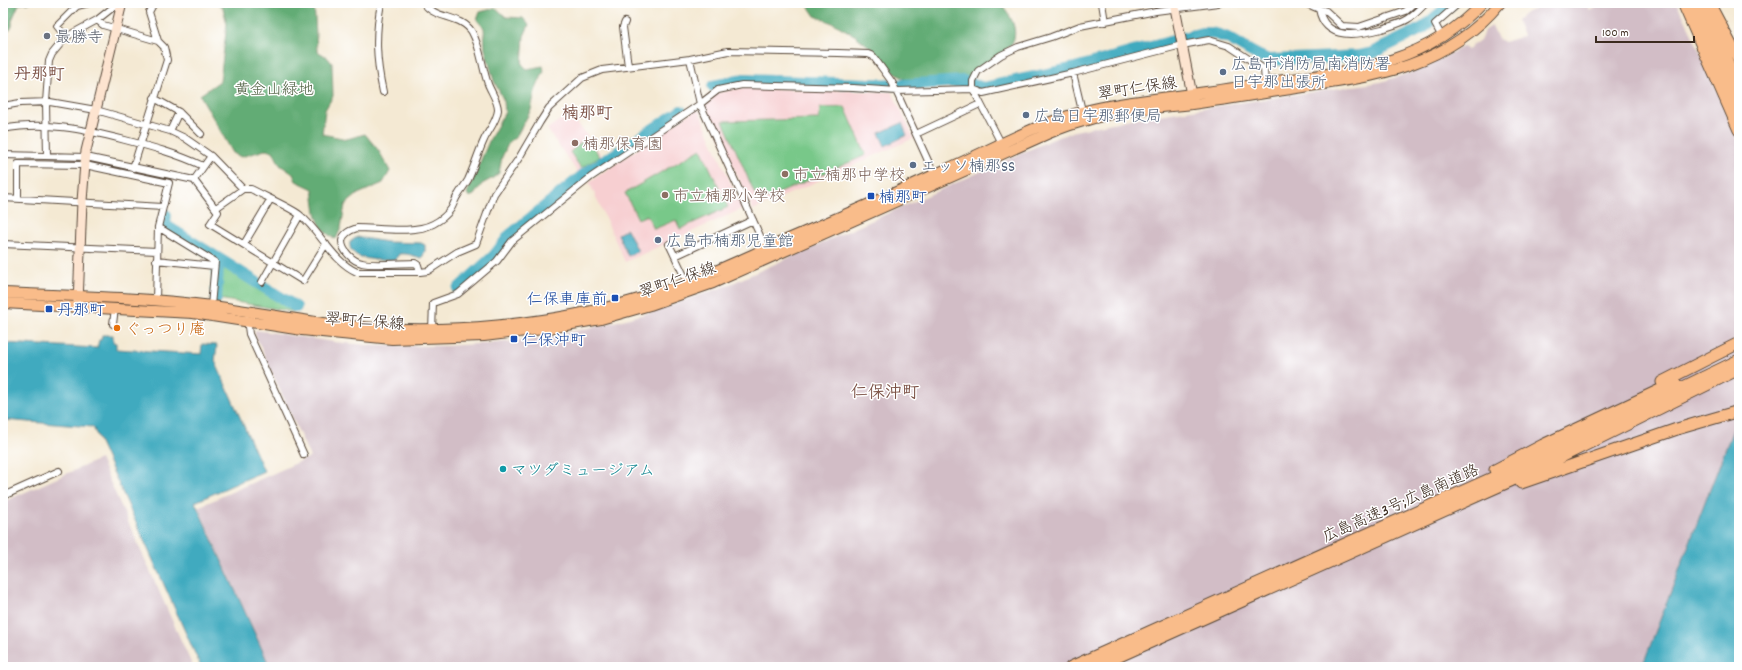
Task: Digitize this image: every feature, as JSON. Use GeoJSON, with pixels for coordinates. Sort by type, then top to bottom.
{"type":"FeatureCollection","features":[{"type":"Feature","properties":{"kind":"highway"},"geometry":{"type":"LineString","coordinates":[[1683,3],[1738,128]]}},
{"type":"Feature","properties":{"kind":"highway"},"geometry":{"type":"LineString","coordinates":[[1691,3],[1702,16],[1739,88]]}},
{"type":"Feature","properties":{"kind":"highway"},"geometry":{"type":"LineString","coordinates":[[1701,3],[1702,16],[1739,111]]}},
{"type":"Feature","properties":{"kind":"highway"},"geometry":{"type":"LineString","coordinates":[[1709,3],[1739,60]]}},
{"type":"Feature","properties":{"kind":"highway"},"geometry":{"type":"LineString","coordinates":[[1577,428],[1680,372],[1739,343]]}},
{"type":"Feature","properties":{"kind":"highway"},"geometry":{"type":"LineString","coordinates":[[1422,510],[1524,454],[1739,353]]}},
{"type":"Feature","properties":{"kind":"highway","name":"広島高速3号;広島南道路"},"geometry":{"type":"LineString","coordinates":[[1071,667],[1582,437],[1739,360]]}},
{"type":"Feature","properties":{"kind":"highway","name":"広島高速3号;広島南道路"},"geometry":{"type":"LineString","coordinates":[[1095,667],[1568,454],[1739,369]]}},
{"type":"Feature","properties":{"kind":"highway"},"geometry":{"type":"LineString","coordinates":[[1350,553],[1402,534],[1525,482],[1739,406]]}},
{"type":"Feature","properties":{"kind":"highway"},"geometry":{"type":"LineString","coordinates":[[1677,429],[1739,411]]}},
{"type":"Feature","properties":{"kind":"main road","name":"翠町仁保線"},"geometry":{"type":"LineString","coordinates":[[1193,99],[1265,83],[1375,66],[1405,56],[1442,36],[1467,18],[1482,3]]}},
{"type":"Feature","properties":{"kind":"main road","name":"翠町仁保線"},"geometry":{"type":"LineString","coordinates":[[3,303],[156,300],[211,306],[248,316],[292,323],[391,329],[433,334],[509,324],[551,323],[601,319],[650,305],[713,283],[768,254],[1003,149],[1043,126],[1084,116],[1134,101],[1193,99],[1362,78],[1410,66],[1434,55],[1456,42],[1477,26],[1500,3]]}},
{"type":"Feature","properties":{"kind":"main road","name":"翠町仁保線"},"geometry":{"type":"LineString","coordinates":[[551,323],[643,298],[768,254]]}},
{"type":"Feature","properties":{"kind":"main road","name":"翠町仁保線"},"geometry":{"type":"LineString","coordinates":[[3,293],[115,308],[193,314],[248,316]]}},
{"type":"Feature","properties":{"kind":"street"},"geometry":{"type":"LineString","coordinates":[[66,37],[57,26],[77,6],[89,3]]}},
{"type":"Feature","properties":{"kind":"street"},"geometry":{"type":"LineString","coordinates":[[133,168],[167,60],[164,47],[158,41],[149,12],[154,3]]}},
{"type":"Feature","properties":{"kind":"street"},"geometry":{"type":"LineString","coordinates":[[381,3],[376,31],[377,58],[383,92]]}},
{"type":"Feature","properties":{"kind":"street"},"geometry":{"type":"LineString","coordinates":[[420,272],[418,265],[415,263],[362,264],[354,260],[344,250],[342,241],[345,235],[351,230],[358,228],[411,229],[431,225],[445,217],[467,181],[484,140],[496,117],[498,109],[496,101],[488,84],[478,47],[472,32],[467,26],[456,20],[437,14],[424,3]]}},
{"type":"Feature","properties":{"kind":"street"},"geometry":{"type":"LineString","coordinates":[[1102,3],[1105,22]]}},
{"type":"Feature","properties":{"kind":"street"},"geometry":{"type":"LineString","coordinates":[[1003,149],[973,88],[973,81],[978,71],[1001,55],[1018,47],[1080,26],[1180,6],[1218,3]]}},
{"type":"Feature","properties":{"kind":"street"},"geometry":{"type":"LineString","coordinates":[[1305,3],[1326,11],[1342,26],[1359,27],[1406,11],[1414,3]]}},
{"type":"Feature","properties":{"kind":"street"},"geometry":{"type":"LineString","coordinates":[[1316,6],[1326,25],[1339,34],[1360,35],[1408,19],[1426,3]]}},
{"type":"Feature","properties":{"kind":"street"},"geometry":{"type":"LineString","coordinates":[[1442,36],[1435,24],[1459,3]]}},
{"type":"Feature","properties":{"kind":"street"},"geometry":{"type":"LineString","coordinates":[[47,156],[45,125],[46,102],[50,61],[54,50],[66,37],[97,20],[111,9],[122,4]]}},
{"type":"Feature","properties":{"kind":"street"},"geometry":{"type":"LineString","coordinates":[[78,302],[85,161],[122,4]]}},
{"type":"Feature","properties":{"kind":"street"},"geometry":{"type":"LineString","coordinates":[[1180,6],[1182,41],[1193,99]]}},
{"type":"Feature","properties":{"kind":"street"},"geometry":{"type":"LineString","coordinates":[[97,20],[103,26],[158,41]]}},
{"type":"Feature","properties":{"kind":"street"},"geometry":{"type":"LineString","coordinates":[[625,22],[623,27],[628,66]]}},
{"type":"Feature","properties":{"kind":"street"},"geometry":{"type":"LineString","coordinates":[[433,334],[433,303],[458,294],[497,261],[512,241],[591,177],[700,104],[718,90],[742,86],[853,88],[895,87],[973,88],[983,93],[1073,74],[1182,41],[1209,40],[1229,46],[1264,69],[1265,83]]}},
{"type":"Feature","properties":{"kind":"street"},"geometry":{"type":"LineString","coordinates":[[216,208],[243,189],[251,189],[300,215],[350,269],[357,272],[420,272],[428,270],[457,252],[476,244],[494,194],[519,158],[549,108],[582,78],[602,70],[690,59],[728,51],[868,54],[872,56],[895,87],[937,179]]}},
{"type":"Feature","properties":{"kind":"street"},"geometry":{"type":"LineString","coordinates":[[690,59],[700,104],[768,254]]}},
{"type":"Feature","properties":{"kind":"street"},"geometry":{"type":"LineString","coordinates":[[1073,74],[1084,116]]}},
{"type":"Feature","properties":{"kind":"street"},"geometry":{"type":"LineString","coordinates":[[154,98],[179,112],[201,134]]}},
{"type":"Feature","properties":{"kind":"street"},"geometry":{"type":"LineString","coordinates":[[3,106],[20,103],[46,102],[96,110],[170,131],[185,138],[211,156],[243,189]]}},
{"type":"Feature","properties":{"kind":"street"},"geometry":{"type":"LineString","coordinates":[[916,134],[980,104]]}},
{"type":"Feature","properties":{"kind":"street"},"geometry":{"type":"LineString","coordinates":[[170,131],[179,112]]}},
{"type":"Feature","properties":{"kind":"street"},"geometry":{"type":"LineString","coordinates":[[3,129],[45,125],[70,127],[140,144],[185,158],[204,166]]}},
{"type":"Feature","properties":{"kind":"street"},"geometry":{"type":"LineString","coordinates":[[3,155],[47,156],[133,168],[194,180],[218,212],[210,224],[303,281],[326,244]]}},
{"type":"Feature","properties":{"kind":"street"},"geometry":{"type":"LineString","coordinates":[[194,180],[211,156]]}},
{"type":"Feature","properties":{"kind":"street"},"geometry":{"type":"LineString","coordinates":[[18,199],[18,164],[85,161],[168,183],[158,228],[156,300]]}},
{"type":"Feature","properties":{"kind":"street"},"geometry":{"type":"LineString","coordinates":[[3,198],[82,201],[163,207]]}},
{"type":"Feature","properties":{"kind":"street"},"geometry":{"type":"LineString","coordinates":[[244,244],[270,200]]}},
{"type":"Feature","properties":{"kind":"street"},"geometry":{"type":"LineString","coordinates":[[262,282],[300,215]]}},
{"type":"Feature","properties":{"kind":"street"},"geometry":{"type":"LineString","coordinates":[[675,256],[753,220]]}},
{"type":"Feature","properties":{"kind":"street"},"geometry":{"type":"LineString","coordinates":[[158,228],[215,262],[211,306]]}},
{"type":"Feature","properties":{"kind":"street"},"geometry":{"type":"LineString","coordinates":[[3,244],[157,251]]}},
{"type":"Feature","properties":{"kind":"street"},"geometry":{"type":"LineString","coordinates":[[669,244],[687,282]]}},
{"type":"Feature","properties":{"kind":"street"},"geometry":{"type":"LineString","coordinates":[[156,260],[214,266]]}},
{"type":"Feature","properties":{"kind":"street"},"geometry":{"type":"LineString","coordinates":[[113,324],[115,308]]}},
{"type":"Feature","properties":{"kind":"street"},"geometry":{"type":"LineString","coordinates":[[248,316],[249,334],[304,455]]}},
{"type":"Feature","properties":{"kind":"street"},"geometry":{"type":"LineString","coordinates":[[3,496],[59,471]]}},
{"type":"Feature","properties":{"kind":"shaded area"},"geometry":{"type":"Polygon","coordinates":[[[1551,3],[1587,3],[1589,10],[1602,3],[1676,3],[1683,15],[1734,126],[1739,144],[1739,414],[1642,667],[270,667],[198,507],[310,457],[255,334],[255,330],[334,342],[376,346],[447,346],[538,339],[603,325],[649,313],[726,286],[1051,140],[1075,131],[1131,119],[1381,82],[1425,68],[1464,46],[1468,49],[1481,39],[1484,31],[1492,26],[1498,39],[1504,42],[1523,36],[1517,20],[1528,12],[1551,3]]]}},
{"type":"Feature","properties":{"kind":"shaded area","name":"市立楠那中学校"},"geometry":{"type":"Polygon","coordinates":[[[742,88],[892,92],[914,138],[753,210],[706,107],[706,102],[716,93],[742,88]]]}},
{"type":"Feature","properties":{"kind":"shaded area","name":"市立楠那小学校"},"geometry":{"type":"Polygon","coordinates":[[[695,110],[699,111],[742,209],[625,262],[589,182],[695,110]]]}},
{"type":"Feature","properties":{"kind":"shaded area","name":"楠那保育園"},"geometry":{"type":"Polygon","coordinates":[[[570,113],[603,157],[578,173],[547,129],[570,113]]]}},
{"type":"Feature","properties":{"kind":"shaded area"},"geometry":{"type":"Polygon","coordinates":[[[100,459],[193,667],[3,667],[3,502],[100,459]]]}},
{"type":"Feature","properties":{"kind":"green space"},"geometry":{"type":"Polygon","coordinates":[[[3,3],[30,3],[19,4],[12,20],[10,30],[3,32],[3,3]]]}},
{"type":"Feature","properties":{"kind":"green space","name":"黄金山緑地"},"geometry":{"type":"Polygon","coordinates":[[[217,3],[314,3],[317,51],[327,57],[332,63],[333,96],[325,110],[322,134],[347,139],[365,134],[379,151],[390,171],[383,183],[358,194],[345,205],[341,228],[336,239],[324,230],[317,218],[313,189],[296,181],[293,174],[280,165],[273,151],[265,150],[241,157],[233,153],[200,95],[220,81],[227,24],[223,8],[217,3]]]}},
{"type":"Feature","properties":{"kind":"green space"},"geometry":{"type":"Polygon","coordinates":[[[806,3],[1000,3],[1011,18],[1015,30],[1013,42],[1009,47],[1001,54],[984,64],[974,73],[969,81],[961,80],[932,83],[908,81],[890,70],[873,50],[856,36],[835,24],[815,16],[806,3]]]}},
{"type":"Feature","properties":{"kind":"green space"},"geometry":{"type":"Polygon","coordinates":[[[496,8],[506,17],[523,18],[529,25],[524,36],[522,64],[527,69],[543,66],[544,71],[535,91],[531,110],[516,137],[509,142],[502,157],[499,173],[482,184],[474,195],[469,197],[467,193],[490,139],[505,112],[504,101],[494,81],[485,49],[484,28],[477,20],[480,12],[496,8]]]}},
{"type":"Feature","properties":{"kind":"green space"},"geometry":{"type":"Polygon","coordinates":[[[845,107],[866,155],[768,198],[755,194],[723,121],[819,119],[820,108],[845,107]]]}},
{"type":"Feature","properties":{"kind":"green space"},"geometry":{"type":"Polygon","coordinates":[[[584,140],[585,142],[589,140],[600,157],[581,168],[570,152],[584,140]]]}},
{"type":"Feature","properties":{"kind":"green space"},"geometry":{"type":"Polygon","coordinates":[[[701,149],[728,207],[680,229],[676,220],[654,229],[647,215],[638,219],[625,193],[701,149]]]}},
{"type":"Feature","properties":{"kind":"green space"},"geometry":{"type":"Polygon","coordinates":[[[223,266],[294,310],[294,312],[219,299],[221,268],[223,266]]]}},
{"type":"Feature","properties":{"kind":"water"},"geometry":{"type":"Polygon","coordinates":[[[902,123],[907,135],[885,146],[879,133],[902,123]]]}},
{"type":"Feature","properties":{"kind":"water"},"geometry":{"type":"Polygon","coordinates":[[[627,229],[638,251],[628,256],[618,234],[627,229]]]}},
{"type":"Feature","properties":{"kind":"water"},"geometry":{"type":"Polygon","coordinates":[[[357,237],[387,242],[421,243],[425,245],[425,251],[422,258],[408,254],[399,254],[395,260],[374,260],[359,256],[351,249],[350,242],[357,237]]]}},
{"type":"Feature","properties":{"kind":"water"},"geometry":{"type":"Polygon","coordinates":[[[102,335],[113,335],[113,342],[116,343],[116,349],[201,354],[202,344],[217,345],[215,361],[264,471],[195,502],[270,667],[201,667],[93,427],[3,420],[3,343],[97,348],[102,335]]]}},
{"type":"Feature","properties":{"kind":"water"},"geometry":{"type":"Polygon","coordinates":[[[1739,414],[1739,667],[1642,667],[1739,414]]]}},
{"type":"Feature","properties":{"kind":"waterway"},"geometry":{"type":"LineString","coordinates":[[713,86],[743,80],[902,85],[963,81],[983,88],[1075,68],[1202,33],[1221,35],[1252,53],[1270,60],[1359,56],[1372,53],[1423,28],[1452,3]]}},
{"type":"Feature","properties":{"kind":"waterway"},"geometry":{"type":"LineString","coordinates":[[458,289],[494,256],[509,236],[586,173],[681,111]]}},
{"type":"Feature","properties":{"kind":"waterway"},"geometry":{"type":"LineString","coordinates":[[166,215],[165,225],[296,307]]}},
{"type":"Feature","properties":{"kind":"waterway"},"geometry":{"type":"LineString","coordinates":[[216,299],[218,267],[220,260]]}},
{"type":"Feature","properties":{"kind":"place","name":"最勝寺"},"geometry":{"type":"Point","coordinates":[47,36]}},
{"type":"Feature","properties":{"kind":"place","name":"広島市消防局南消防署 日宇那出張所"},"geometry":{"type":"Point","coordinates":[1223,72]}},
{"type":"Feature","properties":{"kind":"place","name":"広島日宇那郵便局"},"geometry":{"type":"Point","coordinates":[1026,115]}},
{"type":"Feature","properties":{"kind":"place","name":"楠那保育園"},"geometry":{"type":"Point","coordinates":[575,143]}},
{"type":"Feature","properties":{"kind":"place","name":"エッソ楠那SS"},"geometry":{"type":"Point","coordinates":[913,165]}},
{"type":"Feature","properties":{"kind":"place","name":"市立楠那中学校"},"geometry":{"type":"Point","coordinates":[785,174]}},
{"type":"Feature","properties":{"kind":"place","name":"市立楠那小学校"},"geometry":{"type":"Point","coordinates":[665,195]}},
{"type":"Feature","properties":{"kind":"place","name":"楠那町"},"geometry":{"type":"Point","coordinates":[871,196]}},
{"type":"Feature","properties":{"kind":"place","name":"広島市楠那児童館"},"geometry":{"type":"Point","coordinates":[658,240]}},
{"type":"Feature","properties":{"kind":"place","name":"仁保車庫前"},"geometry":{"type":"Point","coordinates":[615,298]}},
{"type":"Feature","properties":{"kind":"place","name":"丹那町"},"geometry":{"type":"Point","coordinates":[49,309]}},
{"type":"Feature","properties":{"kind":"place","name":"ぐっつり庵"},"geometry":{"type":"Point","coordinates":[117,328]}},
{"type":"Feature","properties":{"kind":"place","name":"仁保沖町"},"geometry":{"type":"Point","coordinates":[514,339]}},
{"type":"Feature","properties":{"kind":"place","name":"マツダミュージアム"},"geometry":{"type":"Point","coordinates":[503,469]}},
{"type":"Feature","properties":{"kind":"district","name":"丹那町"},"geometry":{"type":"Point","coordinates":[39,73]}},
{"type":"Feature","properties":{"kind":"district","name":"楠那町"},"geometry":{"type":"Point","coordinates":[587,112]}},
{"type":"Feature","properties":{"kind":"district","name":"仁保沖町"},"geometry":{"type":"Point","coordinates":[885,391]}}]}
